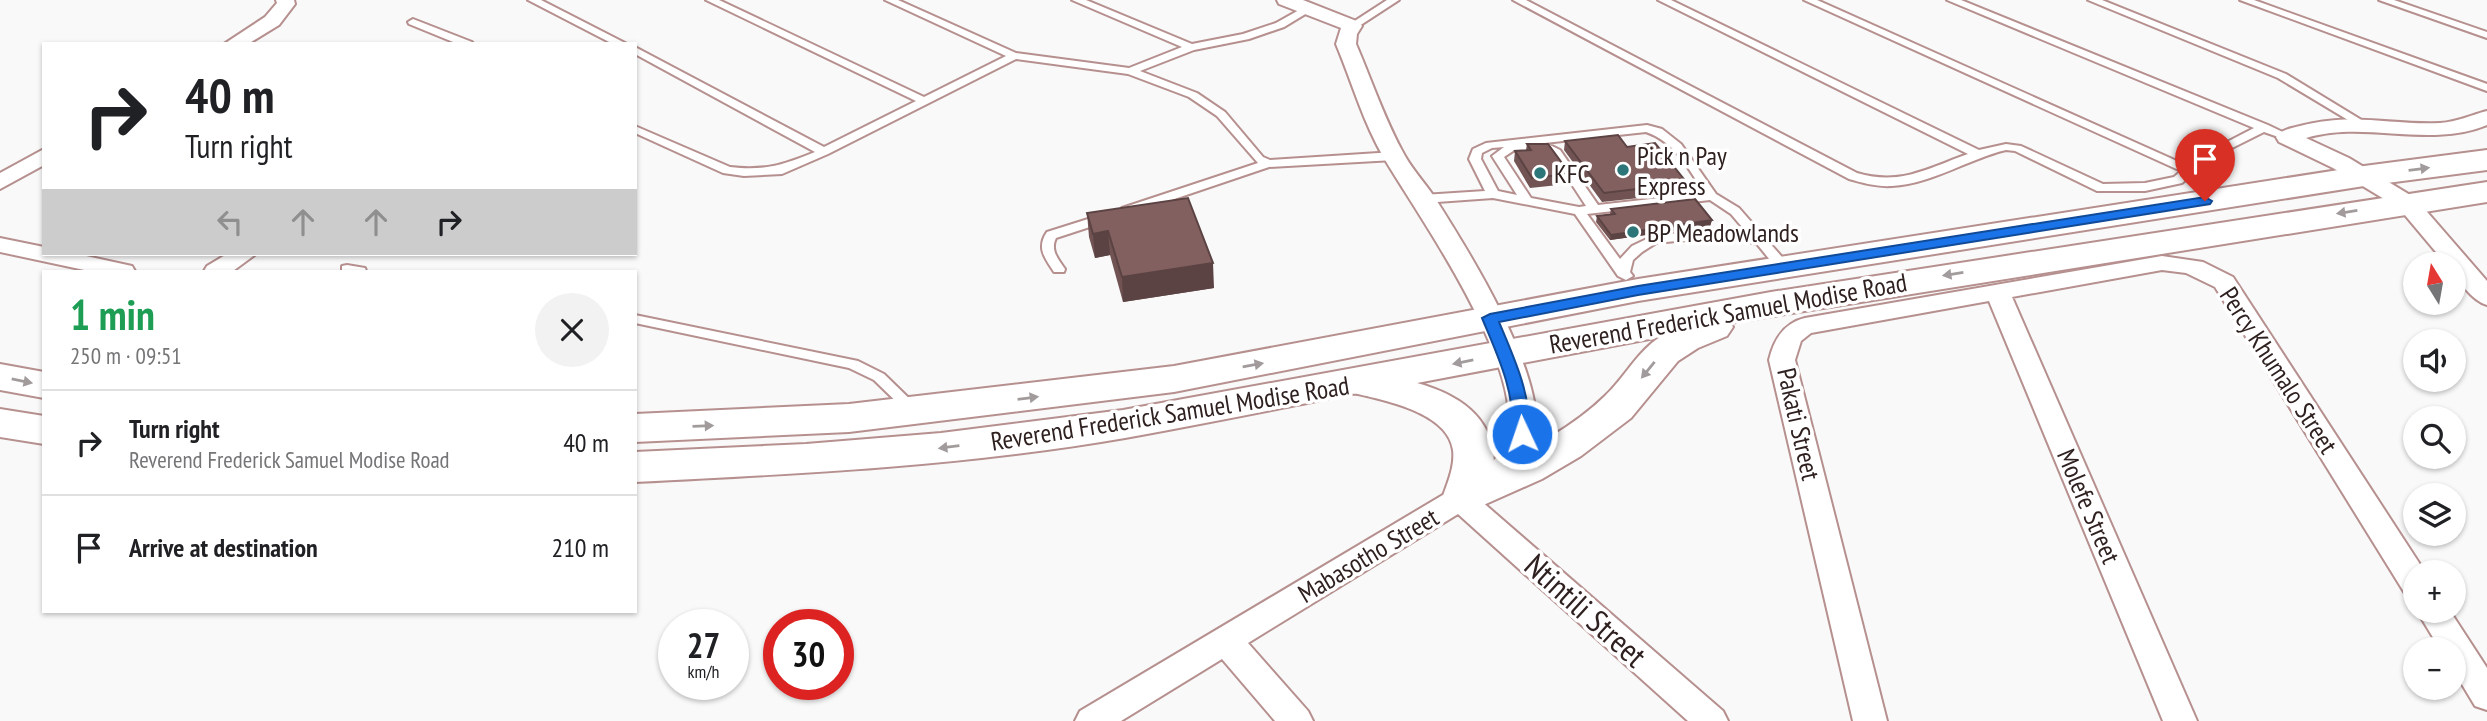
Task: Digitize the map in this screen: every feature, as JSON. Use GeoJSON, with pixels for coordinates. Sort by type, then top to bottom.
{"type":"FeatureCollection","features":[{"type":"Feature","properties":{"kind":"main road","name":"Reverend Frederick Samuel Modise Road"},"geometry":{"type":"LineString","coordinates":[[637,467],[806,459],[955,446],[1175,416],[1507,353],[1777,286],[2364,176],[2487,160]]}},
{"type":"Feature","properties":{"kind":"main road","name":"Reverend Frederick Samuel Modise Road"},"geometry":{"type":"LineString","coordinates":[[637,428],[836,419],[1174,379],[1490,318],[1631,282],[1777,286],[2487,192]]}},
{"type":"Feature","properties":{"kind":"main road"},"geometry":{"type":"LineString","coordinates":[[1464,496],[1516,475],[1587,431],[1615,410],[1658,358],[1679,342],[1777,286]]}},
{"type":"Feature","properties":{"kind":"main road"},"geometry":{"type":"LineString","coordinates":[[0,377],[42,385]]}},
{"type":"Feature","properties":{"kind":"main road"},"geometry":{"type":"LineString","coordinates":[[1354,383],[1412,393],[1433,401],[1459,419],[1468,434],[1475,466],[1464,496]]}},
{"type":"Feature","properties":{"kind":"main road"},"geometry":{"type":"LineString","coordinates":[[0,423],[42,430]]}},
{"type":"Feature","properties":{"kind":"street"},"geometry":{"type":"LineString","coordinates":[[237,42],[280,15],[286,4],[285,0]]}},
{"type":"Feature","properties":{"kind":"street"},"geometry":{"type":"LineString","coordinates":[[1286,0],[1352,26]]}},
{"type":"Feature","properties":{"kind":"street","name":"Mabasotho Street"},"geometry":{"type":"LineString","coordinates":[[1092,721],[1464,496],[1501,471],[1514,458],[1522,434],[1522,407],[1507,353],[1423,198],[1394,156],[1346,44],[1347,34],[1352,26]]}},
{"type":"Feature","properties":{"kind":"street"},"geometry":{"type":"LineString","coordinates":[[2287,136],[2317,127],[2362,124],[2433,131],[2487,117]]}},
{"type":"Feature","properties":{"kind":"street"},"geometry":{"type":"LineString","coordinates":[[2287,136],[2364,176],[2406,203],[2487,297]]}},
{"type":"Feature","properties":{"kind":"street"},"geometry":{"type":"LineString","coordinates":[[0,182],[42,157]]}},
{"type":"Feature","properties":{"kind":"street"},"geometry":{"type":"LineString","coordinates":[[0,245],[42,254]]}},
{"type":"Feature","properties":{"kind":"street"},"geometry":{"type":"LineString","coordinates":[[52,256],[118,270]]}},
{"type":"Feature","properties":{"kind":"street"},"geometry":{"type":"LineString","coordinates":[[218,270],[241,256]]}},
{"type":"Feature","properties":{"kind":"street","name":"Percy Khumalo Street"},"geometry":{"type":"LineString","coordinates":[[1997,291],[2162,263],[2185,264],[2210,272],[2224,282],[2403,564]]}},
{"type":"Feature","properties":{"kind":"street","name":"Pakati Street"},"geometry":{"type":"LineString","coordinates":[[1871,721],[1782,360],[1784,350],[1795,332],[1805,326],[1997,291]]}},
{"type":"Feature","properties":{"kind":"street","name":"Molefe Street"},"geometry":{"type":"LineString","coordinates":[[1997,291],[2180,721]]}},
{"type":"Feature","properties":{"kind":"street","name":"Ntintili Street"},"geometry":{"type":"LineString","coordinates":[[1464,496],[1711,721]]}},
{"type":"Feature","properties":{"kind":"street"},"geometry":{"type":"LineString","coordinates":[[2441,623],[2487,696]]}},
{"type":"Feature","properties":{"kind":"street"},"geometry":{"type":"LineString","coordinates":[[1226,641],[1296,721]]}},
{"type":"Feature","properties":{"kind":"lane"},"geometry":{"type":"LineString","coordinates":[[533,0],[618,42]]}},
{"type":"Feature","properties":{"kind":"lane"},"geometry":{"type":"LineString","coordinates":[[711,0],[924,101]]}},
{"type":"Feature","properties":{"kind":"lane"},"geometry":{"type":"LineString","coordinates":[[890,0],[1014,56],[1130,71],[1200,99],[1221,114],[1259,159],[1268,164]]}},
{"type":"Feature","properties":{"kind":"lane"},"geometry":{"type":"LineString","coordinates":[[1077,0],[1191,47]]}},
{"type":"Feature","properties":{"kind":"lane"},"geometry":{"type":"LineString","coordinates":[[1352,26],[1394,0]]}},
{"type":"Feature","properties":{"kind":"lane"},"geometry":{"type":"LineString","coordinates":[[1518,0],[1863,180],[1877,183],[1904,182],[2003,147],[2017,148],[2094,186],[2110,190],[2163,184],[2178,180],[2204,158],[2264,127]]}},
{"type":"Feature","properties":{"kind":"lane"},"geometry":{"type":"LineString","coordinates":[[1663,0],[1979,155]]}},
{"type":"Feature","properties":{"kind":"lane"},"geometry":{"type":"LineString","coordinates":[[1810,0],[2188,170]]}},
{"type":"Feature","properties":{"kind":"lane"},"geometry":{"type":"LineString","coordinates":[[1952,0],[2287,136]]}},
{"type":"Feature","properties":{"kind":"lane"},"geometry":{"type":"LineString","coordinates":[[2093,0],[2282,76],[2362,124]]}},
{"type":"Feature","properties":{"kind":"lane"},"geometry":{"type":"LineString","coordinates":[[2245,0],[2487,88]]}},
{"type":"Feature","properties":{"kind":"lane"},"geometry":{"type":"LineString","coordinates":[[2384,0],[2487,35]]}},
{"type":"Feature","properties":{"kind":"lane"},"geometry":{"type":"LineString","coordinates":[[1130,71],[1191,47],[1245,37],[1280,25],[1307,8]]}},
{"type":"Feature","properties":{"kind":"lane"},"geometry":{"type":"LineString","coordinates":[[413,22],[463,42]]}},
{"type":"Feature","properties":{"kind":"lane"},"geometry":{"type":"LineString","coordinates":[[637,51],[824,152]]}},
{"type":"Feature","properties":{"kind":"lane"},"geometry":{"type":"LineString","coordinates":[[637,130],[735,172],[782,170],[824,152],[1014,56]]}},
{"type":"Feature","properties":{"kind":"lane"},"geometry":{"type":"LineString","coordinates":[[1493,194],[1475,159],[1477,152],[1490,145],[1647,128],[1661,131],[1672,140],[1713,195],[1735,211],[1760,241],[1777,286]]}},
{"type":"Feature","properties":{"kind":"lane"},"geometry":{"type":"LineString","coordinates":[[1527,201],[1498,156],[1510,148],[1542,146],[1556,152],[1594,209]]}},
{"type":"Feature","properties":{"kind":"lane"},"geometry":{"type":"LineString","coordinates":[[1059,269],[1046,251],[1046,242],[1051,235],[1268,164],[1394,156]]}},
{"type":"Feature","properties":{"kind":"lane"},"geometry":{"type":"LineString","coordinates":[[1423,198],[1493,194],[1579,211],[1713,195]]}},
{"type":"Feature","properties":{"kind":"lane"},"geometry":{"type":"LineString","coordinates":[[1579,211],[1631,282]]}},
{"type":"Feature","properties":{"kind":"lane"},"geometry":{"type":"LineString","coordinates":[[1631,282],[1627,259],[1637,248],[1653,240],[1727,232],[1760,241]]}},
{"type":"Feature","properties":{"kind":"lane"},"geometry":{"type":"LineString","coordinates":[[637,319],[853,364],[879,377],[914,410]]}},
{"type":"Feature","properties":{"kind":"building"},"geometry":{"type":"Polygon","coordinates":[[[1618,135],[1627,147],[1655,143],[1687,183],[1604,193],[1565,141],[1618,135]]]}},
{"type":"Feature","properties":{"kind":"building"},"geometry":{"type":"Polygon","coordinates":[[[1527,144],[1548,144],[1570,174],[1532,178],[1515,151],[1531,150],[1527,144]]]}},
{"type":"Feature","properties":{"kind":"building"},"geometry":{"type":"Polygon","coordinates":[[[1188,198],[1213,263],[1122,277],[1108,231],[1093,234],[1087,213],[1188,198]]]}},
{"type":"Feature","properties":{"kind":"building"},"geometry":{"type":"Polygon","coordinates":[[[1695,199],[1712,220],[1611,235],[1597,216],[1615,214],[1611,209],[1695,199]]]}},
{"type":"Feature","properties":{"kind":"place","name":"Pick n Pay Express"},"geometry":{"type":"Point","coordinates":[1623,170]}},
{"type":"Feature","properties":{"kind":"place","name":"KFC"},"geometry":{"type":"Point","coordinates":[1540,173]}},
{"type":"Feature","properties":{"kind":"place","name":"BP Meadowlands"},"geometry":{"type":"Point","coordinates":[1633,232]}},
{"type":"Feature","properties":{"kind":"route"},"geometry":{"type":"LineString","coordinates":[[1522,434],[1522,407],[1516,381],[1507,353],[1490,318],[1638,290],[2205,201]]}}]}
